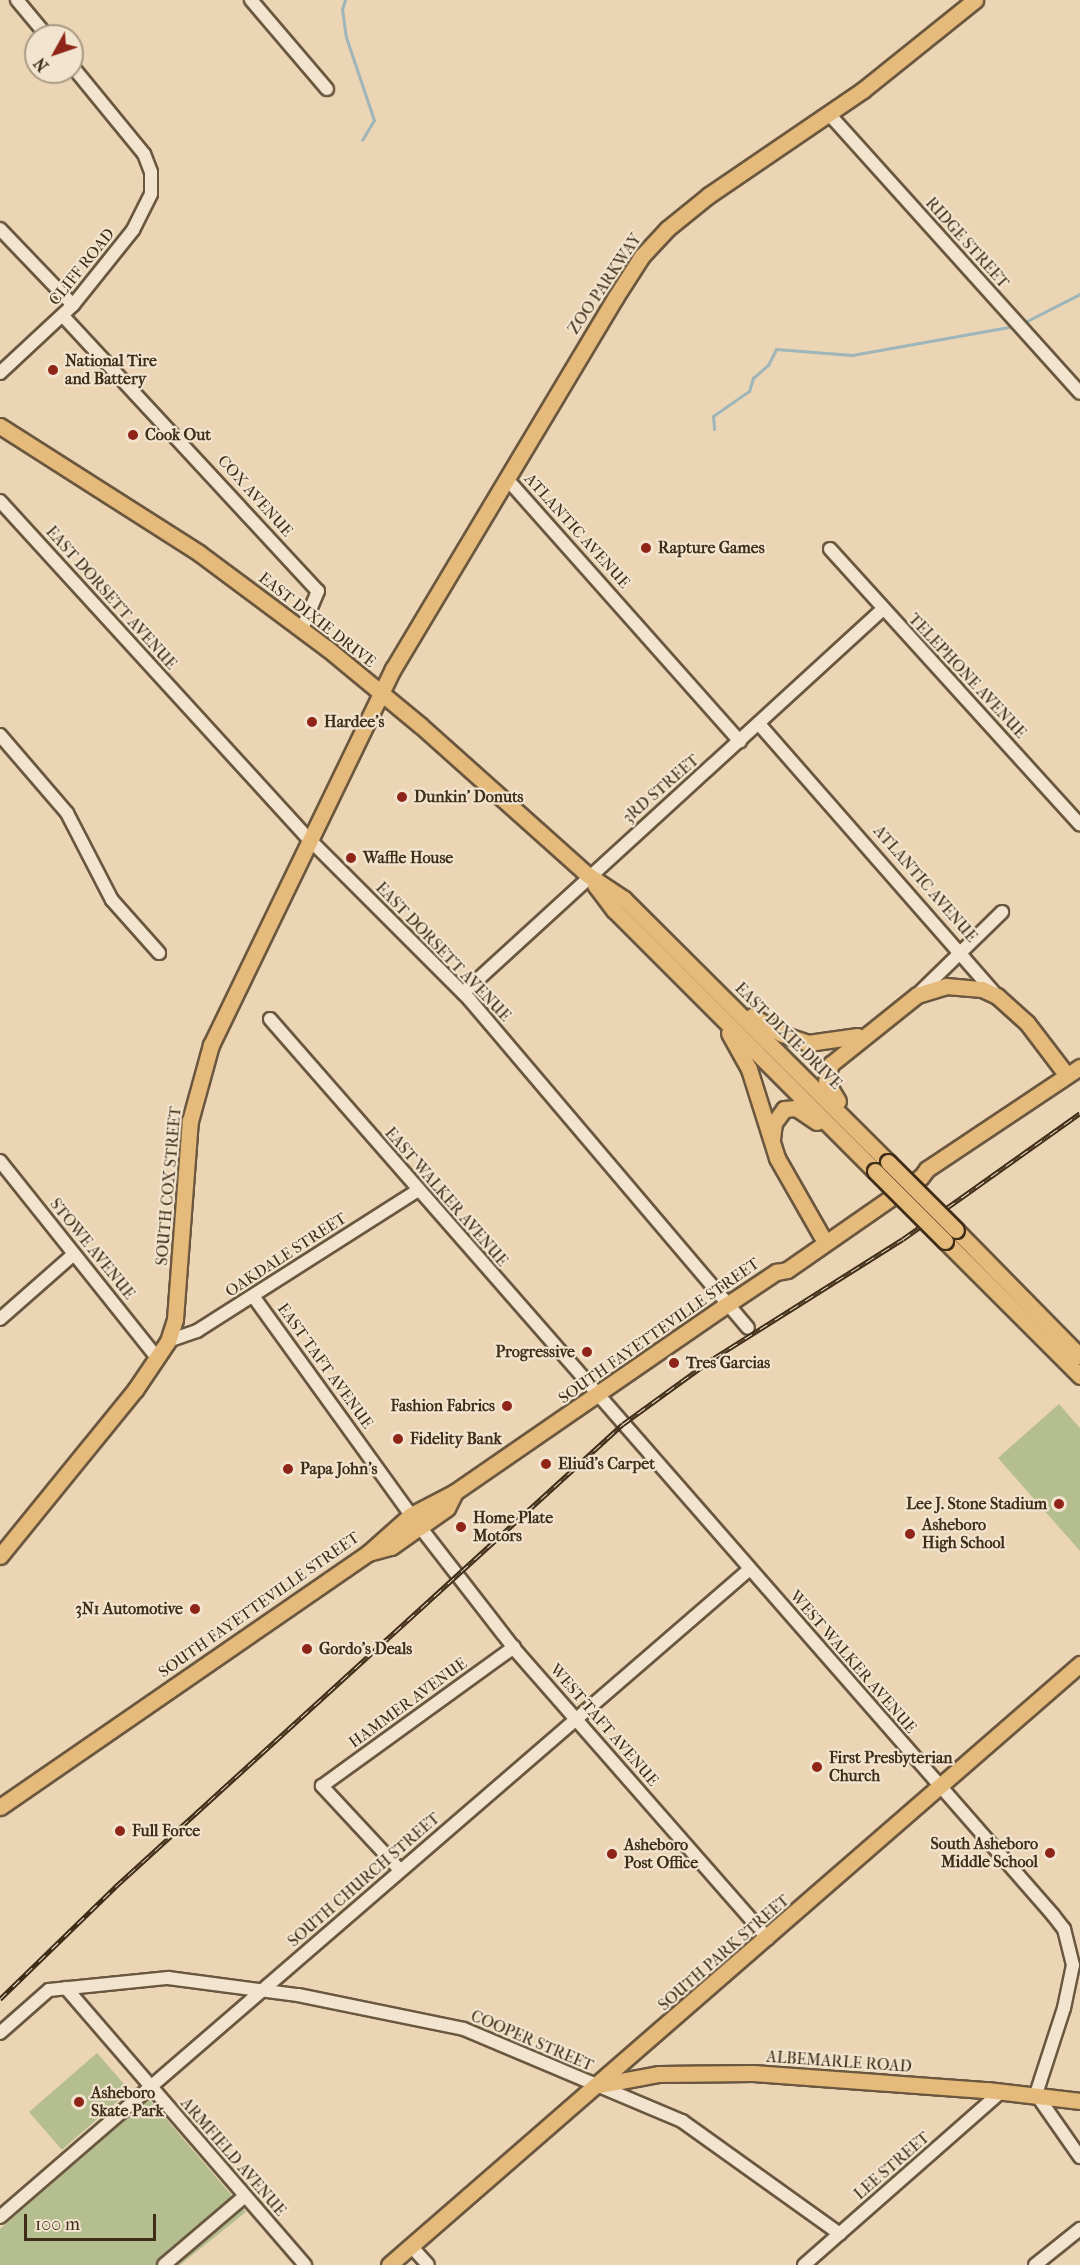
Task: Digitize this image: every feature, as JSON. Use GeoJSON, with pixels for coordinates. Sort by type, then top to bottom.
{"type":"FeatureCollection","features":[{"type":"Feature","properties":{"kind":"main road","name":"ZOO PARKWAY"},"geometry":{"type":"LineString","coordinates":[[382,694],[408,642],[642,256],[667,229],[709,195],[829,114],[975,0]]}},
{"type":"Feature","properties":{"kind":"main road","name":"EAST DIXIE DRIVE"},"geometry":{"type":"LineString","coordinates":[[0,426],[199,554],[302,629],[382,694],[588,875],[624,899],[860,1133],[881,1166]]}},
{"type":"Feature","properties":{"kind":"main road","name":"SOUTH COX STREET"},"geometry":{"type":"LineString","coordinates":[[0,1556],[158,1359],[168,1341],[175,1319],[190,1121],[201,1071],[382,694]]}},
{"type":"Feature","properties":{"kind":"main road","name":"EAST DIXIE DRIVE"},"geometry":{"type":"LineString","coordinates":[[588,875],[614,910],[841,1135],[881,1166],[951,1236]]}},
{"type":"Feature","properties":{"kind":"main road"},"geometry":{"type":"LineString","coordinates":[[860,1133],[829,1088],[826,1074],[831,1064],[917,995],[958,986],[997,996]]}},
{"type":"Feature","properties":{"kind":"main road"},"geometry":{"type":"LineString","coordinates":[[720,993],[782,1034],[808,1043],[839,1042],[866,1034]]}},
{"type":"Feature","properties":{"kind":"main road","name":"ATLANTIC AVENUE"},"geometry":{"type":"LineString","coordinates":[[997,996],[1027,1023],[1062,1069]]}},
{"type":"Feature","properties":{"kind":"main road"},"geometry":{"type":"LineString","coordinates":[[715,1010],[749,1069],[771,1143],[785,1174],[821,1235]]}},
{"type":"Feature","properties":{"kind":"main road","name":"SOUTH FAYETTEVILLE STREET"},"geometry":{"type":"LineString","coordinates":[[1017,1107],[1020,1098],[1080,1056]]}},
{"type":"Feature","properties":{"kind":"main road","name":"SOUTH FAYETTEVILLE STREET"},"geometry":{"type":"LineString","coordinates":[[0,1807],[416,1521],[447,1508],[450,1494],[598,1396],[776,1272],[787,1270],[921,1178],[927,1169],[1017,1107],[1026,1105],[1080,1066]]}},
{"type":"Feature","properties":{"kind":"main road"},"geometry":{"type":"LineString","coordinates":[[771,1143],[777,1115],[787,1108],[802,1111],[841,1135]]}},
{"type":"Feature","properties":{"kind":"main road","name":"SOUTH FAYETTEVILLE STREET"},"geometry":{"type":"LineString","coordinates":[[776,1272],[781,1262],[916,1170],[927,1169]]}},
{"type":"Feature","properties":{"kind":"main road"},"geometry":{"type":"LineString","coordinates":[[951,1236],[1080,1356]]}},
{"type":"Feature","properties":{"kind":"main road"},"geometry":{"type":"LineString","coordinates":[[951,1236],[1080,1377]]}},
{"type":"Feature","properties":{"kind":"main road","name":"SOUTH PARK STREET"},"geometry":{"type":"LineString","coordinates":[[389,2265],[768,1939],[1080,1665]]}},
{"type":"Feature","properties":{"kind":"main road","name":"ALBEMARLE ROAD"},"geometry":{"type":"LineString","coordinates":[[596,2085],[659,2074],[740,2073],[1036,2094],[1080,2102]]}},
{"type":"Feature","properties":{"kind":"street"},"geometry":{"type":"LineString","coordinates":[[17,0],[37,24]]}},
{"type":"Feature","properties":{"kind":"street"},"geometry":{"type":"LineString","coordinates":[[251,0],[327,88]]}},
{"type":"Feature","properties":{"kind":"street","name":"CLIFF ROAD"},"geometry":{"type":"LineString","coordinates":[[0,373],[74,305],[145,212],[151,194],[147,162],[129,134],[84,80]]}},
{"type":"Feature","properties":{"kind":"street","name":"RIDGE STREET"},"geometry":{"type":"LineString","coordinates":[[829,114],[1080,393]]}},
{"type":"Feature","properties":{"kind":"street"},"geometry":{"type":"LineString","coordinates":[[0,229],[74,305]]}},
{"type":"Feature","properties":{"kind":"street","name":"COX AVENUE"},"geometry":{"type":"LineString","coordinates":[[63,316],[318,591],[302,629]]}},
{"type":"Feature","properties":{"kind":"street","name":"ATLANTIC AVENUE"},"geometry":{"type":"LineString","coordinates":[[507,479],[740,741]]}},
{"type":"Feature","properties":{"kind":"street","name":"EAST DORSETT AVENUE"},"geometry":{"type":"LineString","coordinates":[[0,501],[310,840],[463,993],[748,1328]]}},
{"type":"Feature","properties":{"kind":"street","name":"TELEPHONE AVENUE"},"geometry":{"type":"LineString","coordinates":[[830,549],[882,610],[1080,825]]}},
{"type":"Feature","properties":{"kind":"street","name":"3RD STREET"},"geometry":{"type":"LineString","coordinates":[[463,993],[588,875],[759,724],[882,610]]}},
{"type":"Feature","properties":{"kind":"street","name":"ATLANTIC AVENUE"},"geometry":{"type":"LineString","coordinates":[[759,724],[997,996]]}},
{"type":"Feature","properties":{"kind":"street"},"geometry":{"type":"LineString","coordinates":[[0,735],[67,813],[112,900],[159,953]]}},
{"type":"Feature","properties":{"kind":"street"},"geometry":{"type":"LineString","coordinates":[[917,995],[1002,912]]}},
{"type":"Feature","properties":{"kind":"street","name":"EAST WALKER AVENUE"},"geometry":{"type":"LineString","coordinates":[[270,1019],[598,1396]]}},
{"type":"Feature","properties":{"kind":"street","name":"STOWE AVENUE"},"geometry":{"type":"LineString","coordinates":[[0,1161],[158,1359]]}},
{"type":"Feature","properties":{"kind":"street","name":"OAKDALE STREET"},"geometry":{"type":"LineString","coordinates":[[168,1341],[197,1331],[418,1190]]}},
{"type":"Feature","properties":{"kind":"street"},"geometry":{"type":"LineString","coordinates":[[0,1319],[74,1254]]}},
{"type":"Feature","properties":{"kind":"street","name":"EAST TAFT AVENUE"},"geometry":{"type":"LineString","coordinates":[[253,1296],[416,1521]]}},
{"type":"Feature","properties":{"kind":"street","name":"WEST WALKER AVENUE"},"geometry":{"type":"LineString","coordinates":[[598,1396],[1050,1910],[1064,1929],[1070,1948],[1070,1986],[1036,2094]]}},
{"type":"Feature","properties":{"kind":"street","name":"WEST TAFT AVENUE"},"geometry":{"type":"LineString","coordinates":[[416,1521],[514,1647],[768,1939]]}},
{"type":"Feature","properties":{"kind":"street","name":"SOUTH CHURCH STREET"},"geometry":{"type":"LineString","coordinates":[[0,2217],[750,1569]]}},
{"type":"Feature","properties":{"kind":"street","name":"HAMMER AVENUE"},"geometry":{"type":"LineString","coordinates":[[400,1870],[322,1786],[514,1647]]}},
{"type":"Feature","properties":{"kind":"street","name":"COOPER STREET"},"geometry":{"type":"LineString","coordinates":[[66,1988],[168,1977],[262,1989],[464,2029],[644,2103],[711,2138],[840,2234]]}},
{"type":"Feature","properties":{"kind":"street"},"geometry":{"type":"LineString","coordinates":[[0,2034],[50,1990],[66,1988]]}},
{"type":"Feature","properties":{"kind":"street","name":"ARMFIELD AVENUE"},"geometry":{"type":"LineString","coordinates":[[66,1988],[305,2265]]}},
{"type":"Feature","properties":{"kind":"street","name":"LEE STREET"},"geometry":{"type":"LineString","coordinates":[[804,2265],[1001,2092]]}},
{"type":"Feature","properties":{"kind":"street"},"geometry":{"type":"LineString","coordinates":[[1036,2094],[1080,2157]]}},
{"type":"Feature","properties":{"kind":"street"},"geometry":{"type":"LineString","coordinates":[[164,2265],[245,2196]]}},
{"type":"Feature","properties":{"kind":"street"},"geometry":{"type":"LineString","coordinates":[[1035,2265],[1080,2229]]}},
{"type":"Feature","properties":{"kind":"street"},"geometry":{"type":"LineString","coordinates":[[411,2246],[428,2265]]}},
{"type":"Feature","properties":{"kind":"green space","name":"Lee J. Stone Stadium"},"geometry":{"type":"Polygon","coordinates":[[[1059,1404],[1080,1428],[1080,1551],[998,1458],[1059,1404]]]}},
{"type":"Feature","properties":{"kind":"green space","name":"Asheboro Skate Park"},"geometry":{"type":"Polygon","coordinates":[[[97,2053],[130,2091],[62,2150],[29,2112],[97,2053]]]}},
{"type":"Feature","properties":{"kind":"green space"},"geometry":{"type":"Polygon","coordinates":[[[149,2099],[246,2212],[180,2265],[0,2265],[0,2229],[149,2099]]]}},
{"type":"Feature","properties":{"kind":"waterway"},"geometry":{"type":"LineString","coordinates":[[345,0],[342,9],[346,37],[374,120],[362,140]]}},
{"type":"Feature","properties":{"kind":"waterway"},"geometry":{"type":"LineString","coordinates":[[1023,323],[1080,294]]}},
{"type":"Feature","properties":{"kind":"waterway"},"geometry":{"type":"LineString","coordinates":[[714,429],[713,416],[749,391],[753,378],[768,365],[776,349],[852,355],[1014,326]]}},
{"type":"Feature","properties":{"kind":"railway"},"geometry":{"type":"LineString","coordinates":[[0,1999],[115,1887],[623,1424],[714,1358],[903,1239],[1080,1113]]}},
{"type":"Feature","properties":{"kind":"place","name":"National Tire and Battery"},"geometry":{"type":"Point","coordinates":[53,370]}},
{"type":"Feature","properties":{"kind":"place","name":"Cook Out"},"geometry":{"type":"Point","coordinates":[133,435]}},
{"type":"Feature","properties":{"kind":"place","name":"Rapture Games"},"geometry":{"type":"Point","coordinates":[646,548]}},
{"type":"Feature","properties":{"kind":"place","name":"Hardee's"},"geometry":{"type":"Point","coordinates":[312,722]}},
{"type":"Feature","properties":{"kind":"place","name":"Dunkin' Donuts"},"geometry":{"type":"Point","coordinates":[402,797]}},
{"type":"Feature","properties":{"kind":"place","name":"Waffle House"},"geometry":{"type":"Point","coordinates":[351,858]}},
{"type":"Feature","properties":{"kind":"place","name":"Progressive"},"geometry":{"type":"Point","coordinates":[587,1352]}},
{"type":"Feature","properties":{"kind":"place","name":"Tres Garcias"},"geometry":{"type":"Point","coordinates":[674,1363]}},
{"type":"Feature","properties":{"kind":"place","name":"Fashion Fabrics"},"geometry":{"type":"Point","coordinates":[507,1406]}},
{"type":"Feature","properties":{"kind":"place","name":"Fidelity Bank"},"geometry":{"type":"Point","coordinates":[398,1439]}},
{"type":"Feature","properties":{"kind":"place","name":"Eliud's Carpet"},"geometry":{"type":"Point","coordinates":[546,1464]}},
{"type":"Feature","properties":{"kind":"place","name":"Papa John's"},"geometry":{"type":"Point","coordinates":[288,1469]}},
{"type":"Feature","properties":{"kind":"place","name":"Lee J. Stone Stadium"},"geometry":{"type":"Point","coordinates":[1059,1504]}},
{"type":"Feature","properties":{"kind":"place","name":"Home Plate Motors"},"geometry":{"type":"Point","coordinates":[461,1527]}},
{"type":"Feature","properties":{"kind":"place","name":"Asheboro High School"},"geometry":{"type":"Point","coordinates":[910,1534]}},
{"type":"Feature","properties":{"kind":"place","name":"3N1 Automotive"},"geometry":{"type":"Point","coordinates":[195,1609]}},
{"type":"Feature","properties":{"kind":"place","name":"Gordo's Deals"},"geometry":{"type":"Point","coordinates":[307,1649]}},
{"type":"Feature","properties":{"kind":"place","name":"First Presbyterian Church"},"geometry":{"type":"Point","coordinates":[817,1767]}},
{"type":"Feature","properties":{"kind":"place","name":"Full Force"},"geometry":{"type":"Point","coordinates":[120,1831]}},
{"type":"Feature","properties":{"kind":"place","name":"South Asheboro Middle School"},"geometry":{"type":"Point","coordinates":[1050,1853]}},
{"type":"Feature","properties":{"kind":"place","name":"Asheboro Post Office"},"geometry":{"type":"Point","coordinates":[612,1854]}},
{"type":"Feature","properties":{"kind":"place","name":"Asheboro Skate Park"},"geometry":{"type":"Point","coordinates":[79,2102]}}]}
